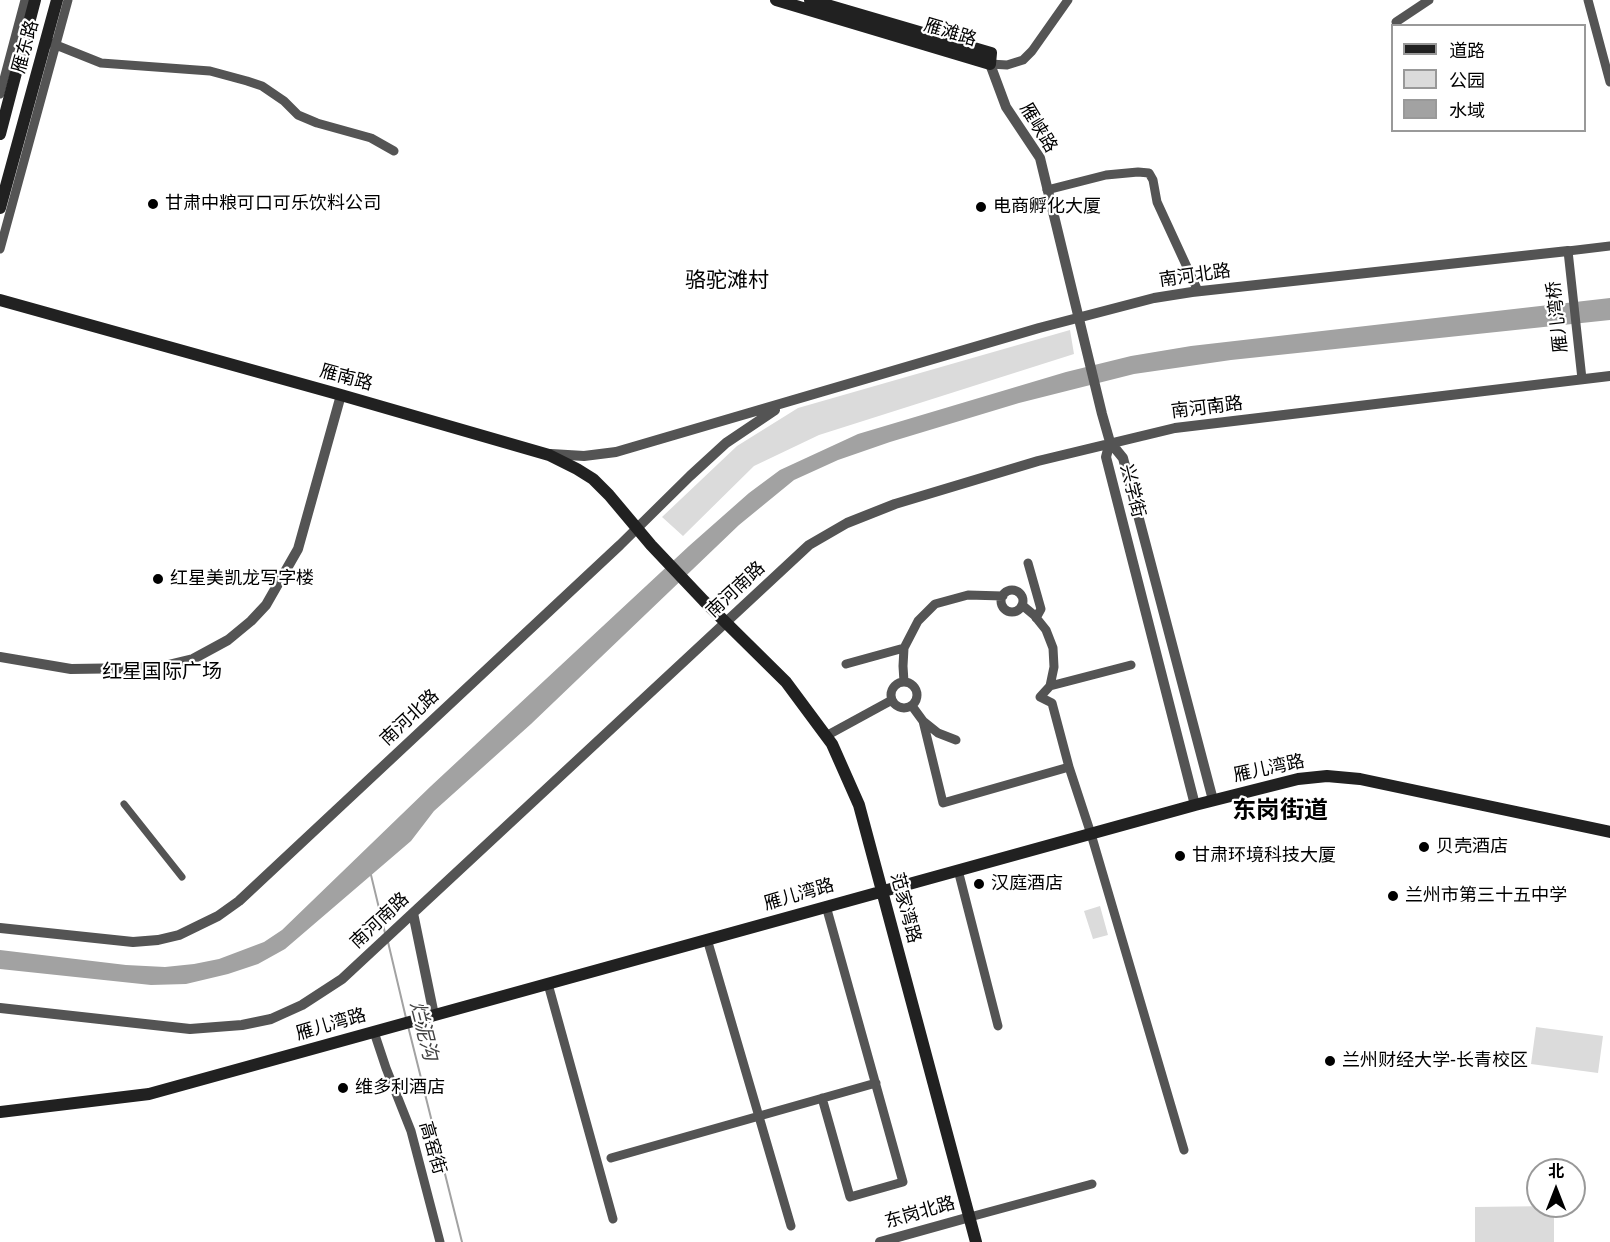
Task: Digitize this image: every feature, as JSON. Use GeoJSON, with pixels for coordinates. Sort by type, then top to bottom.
{"type":"FeatureCollection","features":[{"type":"Feature","properties":{"kind":"main road","name":"雁东路"},"geometry":{"type":"LineString","coordinates":[[0,134],[35,0]]}},
{"type":"Feature","properties":{"kind":"main road","name":"雁东路"},"geometry":{"type":"LineString","coordinates":[[0,208],[51,43],[57,0]]}},
{"type":"Feature","properties":{"kind":"main road","name":"雁滩路"},"geometry":{"type":"LineString","coordinates":[[776,0],[990,64],[992,53],[810,0]]}},
{"type":"Feature","properties":{"kind":"main road","name":"雁南路"},"geometry":{"type":"LineString","coordinates":[[0,300],[341,395],[561,460],[593,479],[704,601]]}},
{"type":"Feature","properties":{"kind":"main road","name":"范家湾路"},"geometry":{"type":"LineString","coordinates":[[704,601],[786,682],[832,744],[859,805],[976,1242]]}},
{"type":"Feature","properties":{"kind":"main road","name":"雁儿湾路"},"geometry":{"type":"LineString","coordinates":[[0,1112],[149,1094],[826,906],[1213,800],[1298,779],[1327,776],[1349,778],[1610,832]]}},
{"type":"Feature","properties":{"kind":"street"},"geometry":{"type":"LineString","coordinates":[[0,94],[25,0]]}},
{"type":"Feature","properties":{"kind":"street"},"geometry":{"type":"LineString","coordinates":[[0,249],[51,43],[68,0]]}},
{"type":"Feature","properties":{"kind":"street"},"geometry":{"type":"LineString","coordinates":[[990,64],[1007,65],[1023,60],[1032,51],[1068,0]]}},
{"type":"Feature","properties":{"kind":"street"},"geometry":{"type":"LineString","coordinates":[[1396,22],[1429,0]]}},
{"type":"Feature","properties":{"kind":"street"},"geometry":{"type":"LineString","coordinates":[[1588,0],[1610,82]]}},
{"type":"Feature","properties":{"kind":"street"},"geometry":{"type":"LineString","coordinates":[[51,43],[100,63],[210,71],[247,81],[262,87],[284,101],[298,115],[317,123],[371,138],[394,151]]}},
{"type":"Feature","properties":{"kind":"street","name":"雁峡路"},"geometry":{"type":"LineString","coordinates":[[990,64],[1006,107],[1040,158],[1110,442]]}},
{"type":"Feature","properties":{"kind":"street"},"geometry":{"type":"LineString","coordinates":[[1047,190],[1106,175],[1149,173],[1157,202],[1198,291]]}},
{"type":"Feature","properties":{"kind":"street","name":"南河北路"},"geometry":{"type":"LineString","coordinates":[[541,453],[584,456],[616,453],[852,382],[1154,298],[1198,291],[1610,246]]}},
{"type":"Feature","properties":{"kind":"street","name":"雁儿湾桥"},"geometry":{"type":"LineString","coordinates":[[1568,251],[1582,380]]}},
{"type":"Feature","properties":{"kind":"street","name":"南河南路"},"geometry":{"type":"LineString","coordinates":[[0,1008],[190,1029],[242,1026],[271,1019],[302,1005],[342,979],[809,545],[847,523],[917,497],[1038,461],[1175,428],[1610,376]]}},
{"type":"Feature","properties":{"kind":"street"},"geometry":{"type":"LineString","coordinates":[[0,657],[71,669],[138,668],[168,665],[193,659],[228,640],[266,605],[298,549],[341,395]]}},
{"type":"Feature","properties":{"kind":"street","name":"南河北路"},"geometry":{"type":"LineString","coordinates":[[0,928],[133,942],[179,935],[218,916],[239,901],[726,443],[772,412],[796,400]]}},
{"type":"Feature","properties":{"kind":"street","name":"兴学街"},"geometry":{"type":"LineString","coordinates":[[1110,442],[1123,458],[1213,800]]}},
{"type":"Feature","properties":{"kind":"street","name":"兴学街"},"geometry":{"type":"LineString","coordinates":[[1110,442],[1106,457],[1195,805]]}},
{"type":"Feature","properties":{"kind":"street"},"geometry":{"type":"LineString","coordinates":[[1028,563],[1041,609],[1036,618]]}},
{"type":"Feature","properties":{"kind":"street"},"geometry":{"type":"LineString","coordinates":[[1007,591],[1017,591],[1023,599],[1022,605],[1014,611],[1008,610],[1002,603],[1003,596],[1007,591]]}},
{"type":"Feature","properties":{"kind":"street"},"geometry":{"type":"LineString","coordinates":[[904,682],[904,648],[918,621],[935,604],[968,595],[1003,596]]}},
{"type":"Feature","properties":{"kind":"street"},"geometry":{"type":"LineString","coordinates":[[1022,605],[1046,630],[1053,648],[1054,667],[1050,686],[1040,697],[1052,703],[1069,767],[1092,834],[1184,1150]]}},
{"type":"Feature","properties":{"kind":"street"},"geometry":{"type":"LineString","coordinates":[[846,664],[904,648]]}},
{"type":"Feature","properties":{"kind":"street"},"geometry":{"type":"LineString","coordinates":[[1050,686],[1131,665]]}},
{"type":"Feature","properties":{"kind":"street"},"geometry":{"type":"LineString","coordinates":[[904,682],[912,684],[918,693],[912,706],[901,708],[892,700],[891,693],[894,686],[904,682]]}},
{"type":"Feature","properties":{"kind":"street"},"geometry":{"type":"LineString","coordinates":[[826,736],[892,700]]}},
{"type":"Feature","properties":{"kind":"street"},"geometry":{"type":"LineString","coordinates":[[912,706],[923,721],[938,733],[956,740]]}},
{"type":"Feature","properties":{"kind":"street"},"geometry":{"type":"LineString","coordinates":[[923,721],[943,803],[1069,767]]}},
{"type":"Feature","properties":{"kind":"street"},"geometry":{"type":"LineString","coordinates":[[124,804],[182,877]]}},
{"type":"Feature","properties":{"kind":"street"},"geometry":{"type":"LineString","coordinates":[[958,870],[998,1026]]}},
{"type":"Feature","properties":{"kind":"street"},"geometry":{"type":"LineString","coordinates":[[822,1098],[850,1197],[903,1182],[826,906]]}},
{"type":"Feature","properties":{"kind":"street"},"geometry":{"type":"LineString","coordinates":[[411,915],[431,1016]]}},
{"type":"Feature","properties":{"kind":"street"},"geometry":{"type":"LineString","coordinates":[[707,939],[790,1226]]}},
{"type":"Feature","properties":{"kind":"street"},"geometry":{"type":"LineString","coordinates":[[548,984],[613,1219]]}},
{"type":"Feature","properties":{"kind":"street","name":"高窑街"},"geometry":{"type":"LineString","coordinates":[[374,1032],[411,1131],[440,1242]]}},
{"type":"Feature","properties":{"kind":"street"},"geometry":{"type":"LineString","coordinates":[[611,1158],[876,1083]]}},
{"type":"Feature","properties":{"kind":"street"},"geometry":{"type":"LineString","coordinates":[[970,1217],[1092,1184]]}},
{"type":"Feature","properties":{"kind":"street","name":"东岗北路"},"geometry":{"type":"LineString","coordinates":[[880,1242],[970,1217]]}},
{"type":"Feature","properties":{"kind":"green space"},"geometry":{"type":"Polygon","coordinates":[[[1070,330],[1074,354],[819,435],[754,466],[683,536],[662,517],[737,446],[798,408],[1070,330]]]}},
{"type":"Feature","properties":{"kind":"green space"},"geometry":{"type":"Polygon","coordinates":[[[1100,906],[1108,935],[1093,939],[1084,911],[1100,906]]]}},
{"type":"Feature","properties":{"kind":"green space"},"geometry":{"type":"Polygon","coordinates":[[[1536,1027],[1603,1036],[1598,1073],[1531,1064],[1536,1027]]]}},
{"type":"Feature","properties":{"kind":"green space"},"geometry":{"type":"Polygon","coordinates":[[[1526,1206],[1526,1218],[1554,1218],[1554,1242],[1475,1242],[1475,1207],[1526,1206]]]}},
{"type":"Feature","properties":{"kind":"water"},"geometry":{"type":"Polygon","coordinates":[[[1610,298],[1610,320],[1231,360],[1134,374],[1019,403],[838,460],[794,480],[739,525],[531,724],[434,811],[411,841],[285,949],[258,964],[186,984],[151,985],[0,969],[0,950],[126,965],[165,967],[219,959],[264,942],[282,930],[431,786],[749,493],[780,470],[858,434],[1066,372],[1131,356],[1191,346],[1610,298]]]}},
{"type":"Feature","properties":{"kind":"waterway","name":"烂泥沟"},"geometry":{"type":"LineString","coordinates":[[371,875],[385,933]]}},
{"type":"Feature","properties":{"kind":"waterway","name":"烂泥沟"},"geometry":{"type":"LineString","coordinates":[[388,942],[406,1018]]}},
{"type":"Feature","properties":{"kind":"waterway","name":"烂泥沟"},"geometry":{"type":"LineString","coordinates":[[408,1026],[462,1242]]}},
{"type":"Feature","properties":{"kind":"place","name":"甘肃中粮可口可乐饮料公司"},"geometry":{"type":"Point","coordinates":[153,204]}},
{"type":"Feature","properties":{"kind":"place","name":"电商孵化大厦"},"geometry":{"type":"Point","coordinates":[981,207]}},
{"type":"Feature","properties":{"kind":"place","name":"红星美凯龙写字楼"},"geometry":{"type":"Point","coordinates":[158,579]}},
{"type":"Feature","properties":{"kind":"place","name":"贝壳酒店"},"geometry":{"type":"Point","coordinates":[1424,847]}},
{"type":"Feature","properties":{"kind":"place","name":"甘肃环境科技大厦"},"geometry":{"type":"Point","coordinates":[1180,856]}},
{"type":"Feature","properties":{"kind":"place","name":"汉庭酒店"},"geometry":{"type":"Point","coordinates":[979,884]}},
{"type":"Feature","properties":{"kind":"place","name":"兰州市第三十五中学"},"geometry":{"type":"Point","coordinates":[1393,896]}},
{"type":"Feature","properties":{"kind":"place","name":"兰州财经大学-长青校区"},"geometry":{"type":"Point","coordinates":[1330,1061]}},
{"type":"Feature","properties":{"kind":"place","name":"维多利酒店"},"geometry":{"type":"Point","coordinates":[343,1088]}},
{"type":"Feature","properties":{"kind":"district","name":"骆驼滩村"},"geometry":{"type":"Point","coordinates":[727,281]}},
{"type":"Feature","properties":{"kind":"district","name":"红星国际广场"},"geometry":{"type":"Point","coordinates":[162,672]}},
{"type":"Feature","properties":{"kind":"district","name":"东岗街道"},"geometry":{"type":"Point","coordinates":[1280,811]}}]}
